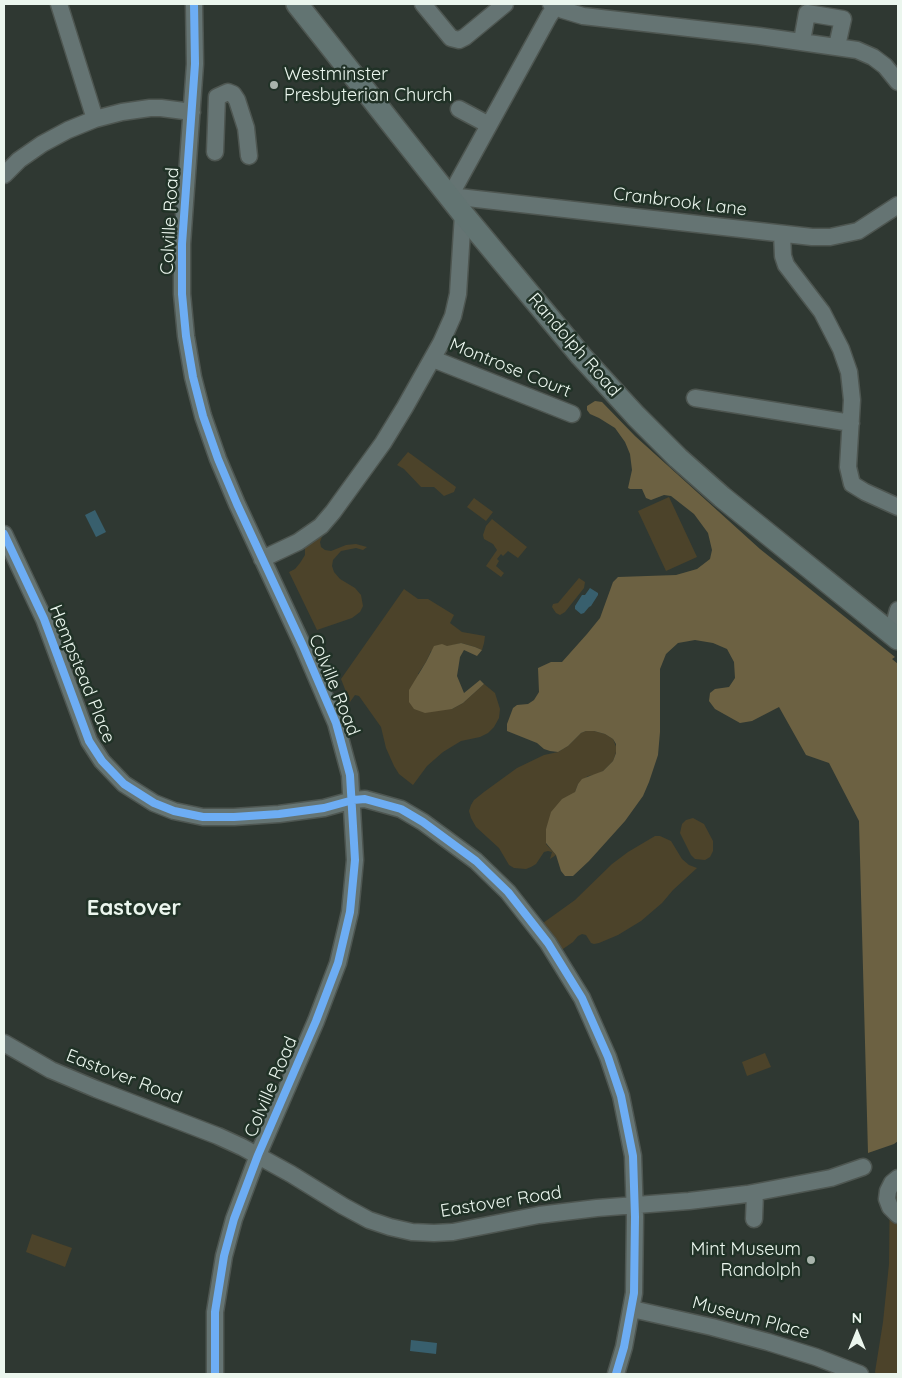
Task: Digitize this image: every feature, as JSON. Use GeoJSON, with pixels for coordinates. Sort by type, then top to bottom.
{"type":"FeatureCollection","features":[{"type":"Feature","properties":{"kind":"main road","name":"Randolph Road"},"geometry":{"type":"LineString","coordinates":[[296,4],[463,214],[581,356],[636,416],[678,458],[722,497],[895,636]]}},
{"type":"Feature","properties":{"kind":"street"},"geometry":{"type":"LineString","coordinates":[[59,4],[95,119]]}},
{"type":"Feature","properties":{"kind":"street","name":"Colville Road"},"geometry":{"type":"LineString","coordinates":[[194,4],[195,64],[182,244],[182,294],[186,336],[193,377],[209,433],[236,504],[303,646],[336,723],[350,775],[353,800],[355,860],[350,912],[343,946],[316,1021],[258,1155],[234,1219],[220,1274],[215,1312],[216,1374]]}},
{"type":"Feature","properties":{"kind":"street"},"geometry":{"type":"LineString","coordinates":[[423,4],[451,38],[459,40],[505,4]]}},
{"type":"Feature","properties":{"kind":"street"},"geometry":{"type":"LineString","coordinates":[[450,196],[555,4],[584,16],[802,41],[857,50],[873,57],[886,66],[898,82]]}},
{"type":"Feature","properties":{"kind":"street"},"geometry":{"type":"LineString","coordinates":[[802,41],[807,13],[842,19],[837,46]]}},
{"type":"Feature","properties":{"kind":"street"},"geometry":{"type":"LineString","coordinates":[[215,152],[218,97],[228,92],[233,94],[237,100],[246,128],[249,156]]}},
{"type":"Feature","properties":{"kind":"street"},"geometry":{"type":"LineString","coordinates":[[4,175],[19,160],[42,144],[68,130],[95,119],[122,112],[150,108],[192,112]]}},
{"type":"Feature","properties":{"kind":"street"},"geometry":{"type":"LineString","coordinates":[[459,109],[489,125]]}},
{"type":"Feature","properties":{"kind":"street","name":"Cranbrook Lane"},"geometry":{"type":"LineString","coordinates":[[450,196],[812,238],[830,238],[848,234],[867,226],[898,205]]}},
{"type":"Feature","properties":{"kind":"street"},"geometry":{"type":"LineString","coordinates":[[262,559],[298,542],[313,532],[333,512],[383,443],[433,359],[447,332],[458,294],[463,214]]}},
{"type":"Feature","properties":{"kind":"street"},"geometry":{"type":"LineString","coordinates":[[782,234],[783,256],[786,265],[822,312],[841,349],[849,372],[852,400],[848,467],[852,484],[865,492],[898,506]]}},
{"type":"Feature","properties":{"kind":"street","name":"Montrose Court"},"geometry":{"type":"LineString","coordinates":[[433,359],[572,414]]}},
{"type":"Feature","properties":{"kind":"street"},"geometry":{"type":"LineString","coordinates":[[695,398],[851,423]]}},
{"type":"Feature","properties":{"kind":"street","name":"Hempstead Place"},"geometry":{"type":"LineString","coordinates":[[4,534],[47,627],[89,740],[102,761],[124,784],[154,803],[174,811],[203,817],[279,814],[324,808],[353,800],[365,799],[405,811],[459,848],[490,874],[508,892],[548,943],[582,998],[608,1057],[621,1096],[633,1156],[635,1265],[632,1309],[616,1374]]}},
{"type":"Feature","properties":{"kind":"street"},"geometry":{"type":"LineString","coordinates":[[895,636],[898,610]]}},
{"type":"Feature","properties":{"kind":"street","name":"Eastover Road"},"geometry":{"type":"LineString","coordinates":[[4,1043],[52,1071],[218,1136],[258,1155],[369,1220],[412,1232],[453,1232],[538,1215],[755,1193],[831,1178],[863,1167]]}},
{"type":"Feature","properties":{"kind":"street"},"geometry":{"type":"LineString","coordinates":[[898,1178],[892,1183],[887,1199],[890,1207],[898,1215]]}},
{"type":"Feature","properties":{"kind":"street"},"geometry":{"type":"LineString","coordinates":[[754,1220],[755,1193]]}},
{"type":"Feature","properties":{"kind":"street","name":"Museum Place"},"geometry":{"type":"LineString","coordinates":[[632,1309],[768,1342],[816,1357],[858,1374]]}},
{"type":"Feature","properties":{"kind":"shaded area"},"geometry":{"type":"Polygon","coordinates":[[[595,401],[602,402],[635,436],[760,549],[895,657],[892,659],[898,664],[898,1141],[894,1144],[868,1153],[859,821],[829,763],[806,755],[779,707],[752,721],[740,723],[715,709],[709,701],[710,693],[715,689],[729,687],[735,678],[734,662],[727,649],[713,643],[695,640],[678,643],[666,654],[660,669],[658,755],[649,782],[643,796],[625,821],[589,861],[573,876],[565,876],[561,871],[556,855],[546,843],[546,829],[551,812],[562,799],[575,792],[582,779],[603,771],[613,761],[616,753],[616,744],[613,739],[605,734],[586,731],[558,752],[544,749],[537,743],[507,731],[507,724],[513,708],[517,705],[528,704],[534,700],[539,692],[538,668],[551,662],[562,662],[600,618],[613,582],[618,577],[676,575],[697,569],[710,559],[712,550],[708,533],[694,514],[671,496],[664,495],[651,500],[646,498],[642,489],[628,488],[632,470],[630,454],[625,442],[615,428],[590,414],[587,410],[587,406],[595,401]]]}},
{"type":"Feature","properties":{"kind":"shaded area"},"geometry":{"type":"Polygon","coordinates":[[[408,452],[456,487],[454,492],[444,496],[434,487],[421,487],[404,469],[397,465],[408,452]]]}},
{"type":"Feature","properties":{"kind":"shaded area"},"geometry":{"type":"Polygon","coordinates":[[[669,497],[697,557],[666,571],[638,511],[669,497]]]}},
{"type":"Feature","properties":{"kind":"shaded area"},"geometry":{"type":"Polygon","coordinates":[[[474,498],[493,512],[486,521],[467,507],[474,498]]]}},
{"type":"Feature","properties":{"kind":"shaded area"},"geometry":{"type":"Polygon","coordinates":[[[492,519],[527,547],[518,558],[508,551],[503,556],[501,554],[497,559],[499,561],[496,566],[504,573],[501,577],[486,566],[497,550],[493,544],[484,539],[483,535],[486,526],[492,519]]]}},
{"type":"Feature","properties":{"kind":"shaded area"},"geometry":{"type":"Polygon","coordinates":[[[323,534],[320,542],[321,547],[325,550],[331,551],[346,545],[356,544],[367,547],[363,550],[356,548],[341,551],[333,560],[332,566],[340,579],[355,588],[361,595],[363,606],[360,612],[352,618],[317,630],[289,572],[295,569],[305,555],[305,544],[323,534]]]}},
{"type":"Feature","properties":{"kind":"shaded area"},"geometry":{"type":"Polygon","coordinates":[[[579,578],[585,582],[584,588],[565,612],[560,615],[556,613],[552,607],[553,604],[558,603],[579,578]]]}},
{"type":"Feature","properties":{"kind":"shaded area"},"geometry":{"type":"Polygon","coordinates":[[[404,589],[418,599],[428,599],[454,615],[450,623],[462,632],[485,636],[482,650],[461,643],[431,651],[418,674],[452,709],[463,703],[484,684],[495,693],[500,709],[499,718],[488,733],[480,737],[461,741],[443,752],[427,766],[413,785],[399,774],[394,766],[386,748],[381,727],[359,696],[355,695],[350,702],[341,679],[404,589]]]}},
{"type":"Feature","properties":{"kind":"shaded area"},"geometry":{"type":"Polygon","coordinates":[[[461,643],[482,650],[477,656],[464,650],[460,657],[457,676],[464,693],[480,680],[484,684],[463,703],[452,709],[425,713],[414,709],[409,702],[409,690],[434,646],[461,643]]]}},
{"type":"Feature","properties":{"kind":"shaded area"},"geometry":{"type":"Polygon","coordinates":[[[586,731],[605,734],[613,739],[617,749],[613,761],[603,771],[596,775],[588,776],[578,784],[575,792],[546,829],[546,844],[556,855],[550,859],[552,852],[544,852],[536,864],[531,867],[526,869],[514,868],[509,865],[499,848],[476,827],[469,811],[471,805],[474,800],[517,768],[544,755],[558,752],[586,731]]]}},
{"type":"Feature","properties":{"kind":"shaded area"},"geometry":{"type":"Polygon","coordinates":[[[693,818],[704,824],[713,841],[713,851],[710,857],[705,860],[695,859],[691,855],[680,833],[682,824],[686,820],[693,818]]]}},
{"type":"Feature","properties":{"kind":"shaded area"},"geometry":{"type":"Polygon","coordinates":[[[655,836],[671,841],[682,859],[689,865],[697,868],[641,921],[618,935],[594,944],[591,943],[586,935],[582,934],[560,951],[543,923],[575,900],[612,864],[655,836]]]}},
{"type":"Feature","properties":{"kind":"shaded area"},"geometry":{"type":"Polygon","coordinates":[[[765,1053],[771,1067],[747,1076],[742,1062],[765,1053]]]}},
{"type":"Feature","properties":{"kind":"shaded area"},"geometry":{"type":"Polygon","coordinates":[[[898,1171],[898,1374],[876,1374],[889,1264],[890,1174],[898,1171]]]}},
{"type":"Feature","properties":{"kind":"shaded area"},"geometry":{"type":"Polygon","coordinates":[[[32,1234],[72,1248],[65,1267],[26,1252],[32,1234]]]}},
{"type":"Feature","properties":{"kind":"water"},"geometry":{"type":"Polygon","coordinates":[[[95,510],[106,532],[96,537],[85,515],[95,510]]]}},
{"type":"Feature","properties":{"kind":"water"},"geometry":{"type":"Polygon","coordinates":[[[590,588],[598,593],[598,595],[591,606],[581,614],[575,609],[575,606],[582,595],[585,595],[590,588]]]}},
{"type":"Feature","properties":{"kind":"water"},"geometry":{"type":"Polygon","coordinates":[[[411,1340],[437,1343],[436,1354],[410,1351],[411,1340]]]}},
{"type":"Feature","properties":{"kind":"cycle path"},"geometry":{"type":"LineString","coordinates":[[194,4],[195,64],[182,244],[182,294],[186,336],[193,377],[203,416],[218,459],[336,723],[350,775],[355,860],[350,912],[338,963],[316,1021],[258,1155],[234,1219],[224,1256],[215,1312],[215,1374]]}},
{"type":"Feature","properties":{"kind":"cycle path"},"geometry":{"type":"LineString","coordinates":[[4,534],[44,619],[89,741],[102,761],[124,784],[154,803],[174,811],[203,817],[279,814],[324,808],[353,800],[365,799],[401,809],[423,822],[476,861],[508,892],[548,943],[582,998],[608,1057],[621,1096],[633,1156],[635,1217],[634,1293],[624,1347],[616,1374]]}},
{"type":"Feature","properties":{"kind":"place","name":"Westminster Presbyterian Church"},"geometry":{"type":"Point","coordinates":[274,85]}},
{"type":"Feature","properties":{"kind":"place","name":"Mint Museum Randolph"},"geometry":{"type":"Point","coordinates":[811,1260]}},
{"type":"Feature","properties":{"kind":"district","name":"Eastover"},"geometry":{"type":"Point","coordinates":[134,908]}}]}
